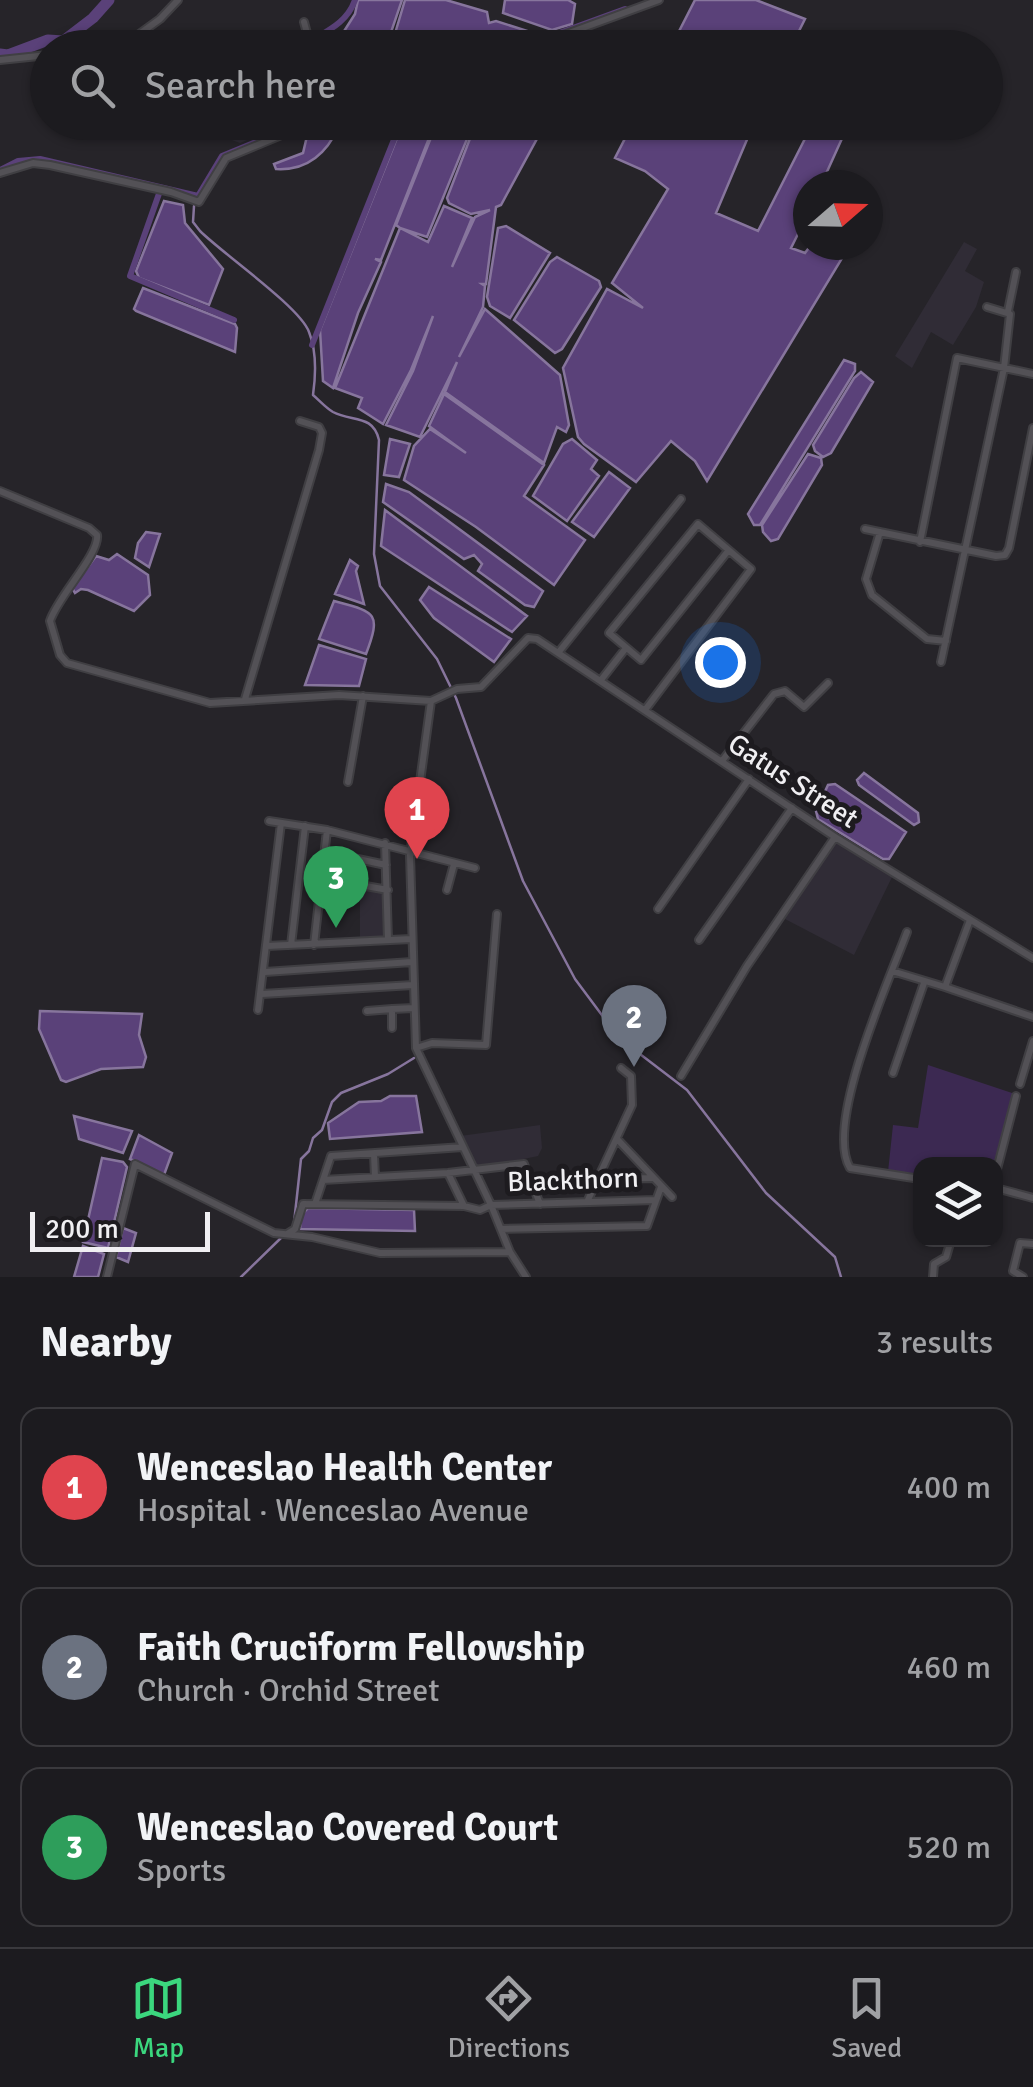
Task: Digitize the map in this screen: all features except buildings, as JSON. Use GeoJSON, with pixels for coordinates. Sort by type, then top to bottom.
{"type":"FeatureCollection","features":[{"type":"Feature","properties":{"kind":"street"},"geometry":{"type":"LineString","coordinates":[[144,30],[178,0]]}},
{"type":"Feature","properties":{"kind":"street"},"geometry":{"type":"LineString","coordinates":[[577,30],[659,0]]}},
{"type":"Feature","properties":{"kind":"street"},"geometry":{"type":"LineString","coordinates":[[304,22],[306,30]]}},
{"type":"Feature","properties":{"kind":"street"},"geometry":{"type":"LineString","coordinates":[[0,60],[30,57]]}},
{"type":"Feature","properties":{"kind":"street"},"geometry":{"type":"LineString","coordinates":[[0,174],[33,163],[71,168],[199,202],[226,158],[265,140]]}},
{"type":"Feature","properties":{"kind":"street"},"geometry":{"type":"LineString","coordinates":[[942,662],[1004,368],[1008,311],[1016,272]]}},
{"type":"Feature","properties":{"kind":"street"},"geometry":{"type":"LineString","coordinates":[[987,306],[1008,311]]}},
{"type":"Feature","properties":{"kind":"street"},"geometry":{"type":"LineString","coordinates":[[920,542],[958,358],[1033,374]]}},
{"type":"Feature","properties":{"kind":"street"},"geometry":{"type":"LineString","coordinates":[[245,700],[320,450],[319,427],[300,421]]}},
{"type":"Feature","properties":{"kind":"street"},"geometry":{"type":"LineString","coordinates":[[865,529],[1005,555],[1033,428]]}},
{"type":"Feature","properties":{"kind":"street"},"geometry":{"type":"LineString","coordinates":[[0,492],[89,528],[97,535],[95,552],[68,585],[50,621],[60,656],[67,663],[210,703],[364,696],[431,701],[410,850],[416,1048],[492,1205],[510,1252],[526,1277]]}},
{"type":"Feature","properties":{"kind":"street"},"geometry":{"type":"LineString","coordinates":[[558,653],[680,499]]}},
{"type":"Feature","properties":{"kind":"street"},"geometry":{"type":"LineString","coordinates":[[645,710],[751,569],[698,524],[609,633],[641,660],[728,551]]}},
{"type":"Feature","properties":{"kind":"street"},"geometry":{"type":"LineString","coordinates":[[880,532],[866,579],[872,594],[928,639],[946,641]]}},
{"type":"Feature","properties":{"kind":"street","name":"Gatus Street"},"geometry":{"type":"LineString","coordinates":[[431,701],[457,689],[481,687],[521,644],[532,638],[835,837],[1033,958]]}},
{"type":"Feature","properties":{"kind":"street"},"geometry":{"type":"LineString","coordinates":[[601,680],[626,648]]}},
{"type":"Feature","properties":{"kind":"street"},"geometry":{"type":"LineString","coordinates":[[722,761],[774,694],[784,691],[804,706],[828,683]]}},
{"type":"Feature","properties":{"kind":"street"},"geometry":{"type":"LineString","coordinates":[[348,782],[364,696]]}},
{"type":"Feature","properties":{"kind":"street"},"geometry":{"type":"LineString","coordinates":[[658,909],[749,779]]}},
{"type":"Feature","properties":{"kind":"street"},"geometry":{"type":"LineString","coordinates":[[699,940],[792,808]]}},
{"type":"Feature","properties":{"kind":"street"},"geometry":{"type":"LineString","coordinates":[[270,822],[327,830],[475,868]]}},
{"type":"Feature","properties":{"kind":"street"},"geometry":{"type":"LineString","coordinates":[[258,1010],[281,823]]}},
{"type":"Feature","properties":{"kind":"street"},"geometry":{"type":"LineString","coordinates":[[291,945],[305,826]]}},
{"type":"Feature","properties":{"kind":"street"},"geometry":{"type":"LineString","coordinates":[[314,944],[327,830]]}},
{"type":"Feature","properties":{"kind":"street"},"geometry":{"type":"LineString","coordinates":[[681,1076],[747,966],[835,837]]}},
{"type":"Feature","properties":{"kind":"street"},"geometry":{"type":"LineString","coordinates":[[385,844],[388,940]]}},
{"type":"Feature","properties":{"kind":"street"},"geometry":{"type":"LineString","coordinates":[[325,852],[386,865]]}},
{"type":"Feature","properties":{"kind":"street"},"geometry":{"type":"LineString","coordinates":[[446,890],[454,864]]}},
{"type":"Feature","properties":{"kind":"street"},"geometry":{"type":"LineString","coordinates":[[322,878],[388,890]]}},
{"type":"Feature","properties":{"kind":"street"},"geometry":{"type":"LineString","coordinates":[[416,1048],[432,1043],[486,1046],[497,914]]}},
{"type":"Feature","properties":{"kind":"street"},"geometry":{"type":"LineString","coordinates":[[945,988],[970,920]]}},
{"type":"Feature","properties":{"kind":"street"},"geometry":{"type":"LineString","coordinates":[[908,932],[852,1085],[842,1141],[850,1168],[913,1178]]}},
{"type":"Feature","properties":{"kind":"street"},"geometry":{"type":"LineString","coordinates":[[266,946],[412,939]]}},
{"type":"Feature","properties":{"kind":"street"},"geometry":{"type":"LineString","coordinates":[[265,972],[412,962]]}},
{"type":"Feature","properties":{"kind":"street"},"geometry":{"type":"LineString","coordinates":[[892,971],[1033,1017]]}},
{"type":"Feature","properties":{"kind":"street"},"geometry":{"type":"LineString","coordinates":[[893,1073],[924,983]]}},
{"type":"Feature","properties":{"kind":"street"},"geometry":{"type":"LineString","coordinates":[[262,994],[413,985]]}},
{"type":"Feature","properties":{"kind":"street"},"geometry":{"type":"LineString","coordinates":[[366,1011],[414,1008]]}},
{"type":"Feature","properties":{"kind":"street"},"geometry":{"type":"LineString","coordinates":[[392,1010],[392,1028]]}},
{"type":"Feature","properties":{"kind":"street"},"geometry":{"type":"LineString","coordinates":[[1020,1084],[1033,1041]]}},
{"type":"Feature","properties":{"kind":"street"},"geometry":{"type":"LineString","coordinates":[[586,1202],[632,1104],[631,1076],[620,1068]]}},
{"type":"Feature","properties":{"kind":"street"},"geometry":{"type":"LineString","coordinates":[[1000,1157],[1016,1096]]}},
{"type":"Feature","properties":{"kind":"street"},"geometry":{"type":"LineString","coordinates":[[616,1140],[672,1197]]}},
{"type":"Feature","properties":{"kind":"street"},"geometry":{"type":"LineString","coordinates":[[286,1235],[294,1229],[302,1204],[315,1204],[331,1156],[463,1147]]}},
{"type":"Feature","properties":{"kind":"street"},"geometry":{"type":"LineString","coordinates":[[374,1154],[374,1177]]}},
{"type":"Feature","properties":{"kind":"street"},"geometry":{"type":"LineString","coordinates":[[106,1277],[135,1164],[244,1220],[286,1235],[396,1254],[510,1252]]}},
{"type":"Feature","properties":{"kind":"street"},"geometry":{"type":"LineString","coordinates":[[323,1180],[524,1164],[540,1204]]}},
{"type":"Feature","properties":{"kind":"street"},"geometry":{"type":"LineString","coordinates":[[448,1173],[464,1206]]}},
{"type":"Feature","properties":{"kind":"street"},"geometry":{"type":"LineString","coordinates":[[598,1179],[654,1178]]}},
{"type":"Feature","properties":{"kind":"street"},"geometry":{"type":"LineString","coordinates":[[501,1229],[646,1226],[662,1187]]}},
{"type":"Feature","properties":{"kind":"street"},"geometry":{"type":"LineString","coordinates":[[1003,1190],[1033,1198]]}},
{"type":"Feature","properties":{"kind":"street","name":"Blackthorn"},"geometry":{"type":"LineString","coordinates":[[315,1204],[464,1206],[480,1210],[492,1205],[656,1200]]}},
{"type":"Feature","properties":{"kind":"street"},"geometry":{"type":"LineString","coordinates":[[1023,1277],[1013,1271],[1016,1251],[1020,1242],[1033,1244]]}},
{"type":"Feature","properties":{"kind":"street"},"geometry":{"type":"LineString","coordinates":[[933,1277],[934,1264],[946,1258],[949,1247]]}},
{"type":"Feature","properties":{"kind":"shaded area"},"geometry":{"type":"Polygon","coordinates":[[[358,0],[402,0],[392,30],[345,30],[358,0]]]}},
{"type":"Feature","properties":{"kind":"shaded area"},"geometry":{"type":"Polygon","coordinates":[[[405,0],[446,0],[487,12],[489,23],[496,21],[524,30],[396,30],[405,0]]]}},
{"type":"Feature","properties":{"kind":"shaded area"},"geometry":{"type":"Polygon","coordinates":[[[505,0],[568,0],[575,4],[572,24],[552,30],[503,13],[505,0]]]}},
{"type":"Feature","properties":{"kind":"shaded area"},"geometry":{"type":"Polygon","coordinates":[[[695,0],[756,0],[805,19],[800,30],[680,30],[695,0]]]}},
{"type":"Feature","properties":{"kind":"shaded area"},"geometry":{"type":"Polygon","coordinates":[[[306,140],[331,140],[307,163],[276,169],[274,164],[303,153],[306,140]]]}},
{"type":"Feature","properties":{"kind":"shaded area"},"geometry":{"type":"Polygon","coordinates":[[[396,140],[428,140],[381,260],[375,259],[381,262],[358,313],[333,388],[323,381],[320,330],[396,140]]]}},
{"type":"Feature","properties":{"kind":"shaded area"},"geometry":{"type":"Polygon","coordinates":[[[430,140],[467,140],[427,237],[396,225],[430,140]]]}},
{"type":"Feature","properties":{"kind":"shaded area"},"geometry":{"type":"Polygon","coordinates":[[[469,140],[536,140],[501,205],[496,207],[486,284],[482,284],[483,307],[459,357],[485,309],[560,375],[569,425],[566,432],[557,427],[544,463],[445,392],[457,362],[420,437],[386,425],[413,371],[433,316],[383,424],[358,408],[362,398],[335,388],[400,228],[428,242],[444,206],[472,218],[452,267],[475,217],[490,210],[471,214],[449,203],[447,198],[469,140]]]}},
{"type":"Feature","properties":{"kind":"shaded area"},"geometry":{"type":"Polygon","coordinates":[[[624,140],[747,140],[716,213],[758,231],[804,140],[841,140],[828,170],[793,170],[791,248],[793,260],[841,260],[707,481],[695,461],[671,441],[636,482],[584,444],[578,437],[563,368],[607,289],[643,308],[612,283],[668,189],[645,171],[615,158],[624,140]]]}},
{"type":"Feature","properties":{"kind":"shaded area"},"geometry":{"type":"Polygon","coordinates":[[[164,201],[183,205],[185,223],[223,269],[209,305],[139,278],[136,271],[164,201]]]}},
{"type":"Feature","properties":{"kind":"shaded area"},"geometry":{"type":"Polygon","coordinates":[[[506,226],[550,253],[510,318],[490,306],[487,297],[498,228],[506,226]]]}},
{"type":"Feature","properties":{"kind":"shaded area"},"geometry":{"type":"Polygon","coordinates":[[[964,242],[977,249],[965,271],[984,282],[976,307],[953,345],[931,332],[912,368],[895,356],[964,242]]]}},
{"type":"Feature","properties":{"kind":"shaded area"},"geometry":{"type":"Polygon","coordinates":[[[557,257],[599,281],[601,287],[562,349],[555,353],[514,320],[557,257]]]}},
{"type":"Feature","properties":{"kind":"shaded area"},"geometry":{"type":"Polygon","coordinates":[[[143,288],[235,324],[235,352],[136,311],[143,288]]]}},
{"type":"Feature","properties":{"kind":"shaded area"},"geometry":{"type":"Polygon","coordinates":[[[844,360],[855,364],[855,371],[760,525],[754,525],[748,514],[844,360]]]}},
{"type":"Feature","properties":{"kind":"shaded area"},"geometry":{"type":"Polygon","coordinates":[[[861,372],[873,382],[831,453],[823,457],[813,445],[861,372]]]}},
{"type":"Feature","properties":{"kind":"shaded area"},"geometry":{"type":"Polygon","coordinates":[[[444,394],[544,465],[524,496],[585,540],[554,585],[404,480],[414,446],[430,429],[466,453],[429,426],[444,394]]]}},
{"type":"Feature","properties":{"kind":"shaded area"},"geometry":{"type":"Polygon","coordinates":[[[390,439],[410,444],[399,477],[384,475],[390,439]]]}},
{"type":"Feature","properties":{"kind":"shaded area"},"geometry":{"type":"Polygon","coordinates":[[[572,439],[597,460],[591,469],[599,476],[567,521],[533,496],[563,444],[572,439]]]}},
{"type":"Feature","properties":{"kind":"shaded area"},"geometry":{"type":"Polygon","coordinates":[[[808,454],[821,458],[822,465],[778,539],[771,541],[762,525],[808,454]]]}},
{"type":"Feature","properties":{"kind":"shaded area"},"geometry":{"type":"Polygon","coordinates":[[[609,472],[630,488],[594,537],[572,522],[609,472]]]}},
{"type":"Feature","properties":{"kind":"shaded area"},"geometry":{"type":"Polygon","coordinates":[[[386,484],[409,492],[543,591],[534,607],[525,605],[478,571],[482,564],[474,555],[464,559],[383,502],[386,484]]]}},
{"type":"Feature","properties":{"kind":"shaded area"},"geometry":{"type":"Polygon","coordinates":[[[385,510],[527,616],[512,632],[381,546],[385,510]]]}},
{"type":"Feature","properties":{"kind":"shaded area"},"geometry":{"type":"Polygon","coordinates":[[[146,532],[160,534],[149,567],[135,558],[138,543],[146,532]]]}},
{"type":"Feature","properties":{"kind":"shaded area"},"geometry":{"type":"Polygon","coordinates":[[[117,554],[148,575],[150,595],[134,611],[88,590],[75,593],[72,588],[96,556],[109,560],[117,554]]]}},
{"type":"Feature","properties":{"kind":"shaded area"},"geometry":{"type":"Polygon","coordinates":[[[350,560],[358,566],[364,604],[335,594],[350,560]]]}},
{"type":"Feature","properties":{"kind":"shaded area"},"geometry":{"type":"Polygon","coordinates":[[[429,587],[511,639],[494,662],[434,618],[420,600],[429,587]]]}},
{"type":"Feature","properties":{"kind":"shaded area"},"geometry":{"type":"Polygon","coordinates":[[[334,601],[371,616],[374,630],[366,654],[319,639],[334,601]]]}},
{"type":"Feature","properties":{"kind":"shaded area"},"geometry":{"type":"Polygon","coordinates":[[[319,645],[366,659],[359,686],[305,685],[319,645]]]}},
{"type":"Feature","properties":{"kind":"shaded area"},"geometry":{"type":"Polygon","coordinates":[[[864,773],[918,813],[919,822],[914,825],[859,785],[857,780],[864,773]]]}},
{"type":"Feature","properties":{"kind":"shaded area"},"geometry":{"type":"Polygon","coordinates":[[[835,784],[906,832],[889,859],[818,819],[816,811],[828,785],[835,784]]]}},
{"type":"Feature","properties":{"kind":"shaded area"},"geometry":{"type":"Polygon","coordinates":[[[840,843],[893,875],[854,955],[785,919],[833,844],[840,843]]]}},
{"type":"Feature","properties":{"kind":"shaded area"},"geometry":{"type":"Polygon","coordinates":[[[360,891],[387,891],[387,939],[360,939],[360,891]]]}},
{"type":"Feature","properties":{"kind":"shaded area"},"geometry":{"type":"Polygon","coordinates":[[[40,1011],[142,1014],[139,1035],[146,1057],[143,1067],[101,1069],[66,1082],[61,1080],[39,1029],[40,1011]]]}},
{"type":"Feature","properties":{"kind":"shaded area"},"geometry":{"type":"Polygon","coordinates":[[[928,1065],[1015,1094],[998,1157],[913,1157],[913,1176],[888,1172],[893,1125],[918,1128],[928,1065]]]}},
{"type":"Feature","properties":{"kind":"shaded area"},"geometry":{"type":"Polygon","coordinates":[[[390,1096],[416,1096],[422,1132],[330,1139],[328,1123],[359,1102],[381,1101],[390,1096]]]}},
{"type":"Feature","properties":{"kind":"shaded area"},"geometry":{"type":"Polygon","coordinates":[[[74,1116],[132,1131],[123,1153],[79,1139],[74,1116]]]}},
{"type":"Feature","properties":{"kind":"shaded area"},"geometry":{"type":"Polygon","coordinates":[[[540,1125],[542,1148],[538,1156],[475,1169],[460,1136],[540,1125]]]}},
{"type":"Feature","properties":{"kind":"shaded area"},"geometry":{"type":"Polygon","coordinates":[[[139,1135],[172,1153],[164,1175],[130,1159],[139,1135]]]}},
{"type":"Feature","properties":{"kind":"shaded area"},"geometry":{"type":"Polygon","coordinates":[[[102,1158],[123,1162],[127,1167],[108,1248],[83,1242],[102,1158]]]}},
{"type":"Feature","properties":{"kind":"shaded area"},"geometry":{"type":"Polygon","coordinates":[[[308,1208],[414,1210],[415,1231],[300,1229],[301,1215],[308,1208]]]}},
{"type":"Feature","properties":{"kind":"shaded area"},"geometry":{"type":"Polygon","coordinates":[[[123,1228],[136,1233],[128,1262],[116,1257],[123,1228]]]}},
{"type":"Feature","properties":{"kind":"shaded area"},"geometry":{"type":"Polygon","coordinates":[[[83,1246],[104,1254],[98,1277],[74,1277],[83,1246]]]}},
{"type":"Feature","properties":{"kind":"waterway"},"geometry":{"type":"LineString","coordinates":[[77,30],[109,0]]}},
{"type":"Feature","properties":{"kind":"waterway"},"geometry":{"type":"LineString","coordinates":[[328,30],[346,16],[355,0]]}},
{"type":"Feature","properties":{"kind":"waterway"},"geometry":{"type":"LineString","coordinates":[[567,30],[625,9]]}},
{"type":"Feature","properties":{"kind":"waterway"},"geometry":{"type":"LineString","coordinates":[[0,54],[30,47]]}},
{"type":"Feature","properties":{"kind":"waterway"},"geometry":{"type":"LineString","coordinates":[[0,170],[18,161],[40,159],[198,196],[222,156],[261,140]]}},
{"type":"Feature","properties":{"kind":"waterway"},"geometry":{"type":"LineString","coordinates":[[312,345],[394,140]]}},
{"type":"Feature","properties":{"kind":"waterway"},"geometry":{"type":"LineString","coordinates":[[161,188],[130,276],[234,320]]}},
{"type":"Feature","properties":{"kind":"waterway"},"geometry":{"type":"LineString","coordinates":[[194,206],[193,222],[200,231],[303,321],[315,355],[313,395],[333,412],[367,422],[376,432],[379,440],[374,554],[380,586],[437,659],[456,698],[523,881],[575,979],[619,1038],[687,1090],[766,1193],[835,1257],[841,1277]]}},
{"type":"Feature","properties":{"kind":"waterway"},"geometry":{"type":"LineString","coordinates":[[294,1223],[301,1159],[322,1130],[332,1102],[341,1093],[388,1074],[414,1058]]}},
{"type":"Feature","properties":{"kind":"waterway"},"geometry":{"type":"LineString","coordinates":[[241,1277],[283,1236]]}},
{"type":"Feature","properties":{"kind":"place","name":"Wenceslao Health Center"},"geometry":{"type":"Point","coordinates":[417,859]}},
{"type":"Feature","properties":{"kind":"place","name":"Wenceslao Covered Court"},"geometry":{"type":"Point","coordinates":[336,928]}},
{"type":"Feature","properties":{"kind":"place","name":"Faith Cruciform Fellowship"},"geometry":{"type":"Point","coordinates":[634,1067]}}]}
